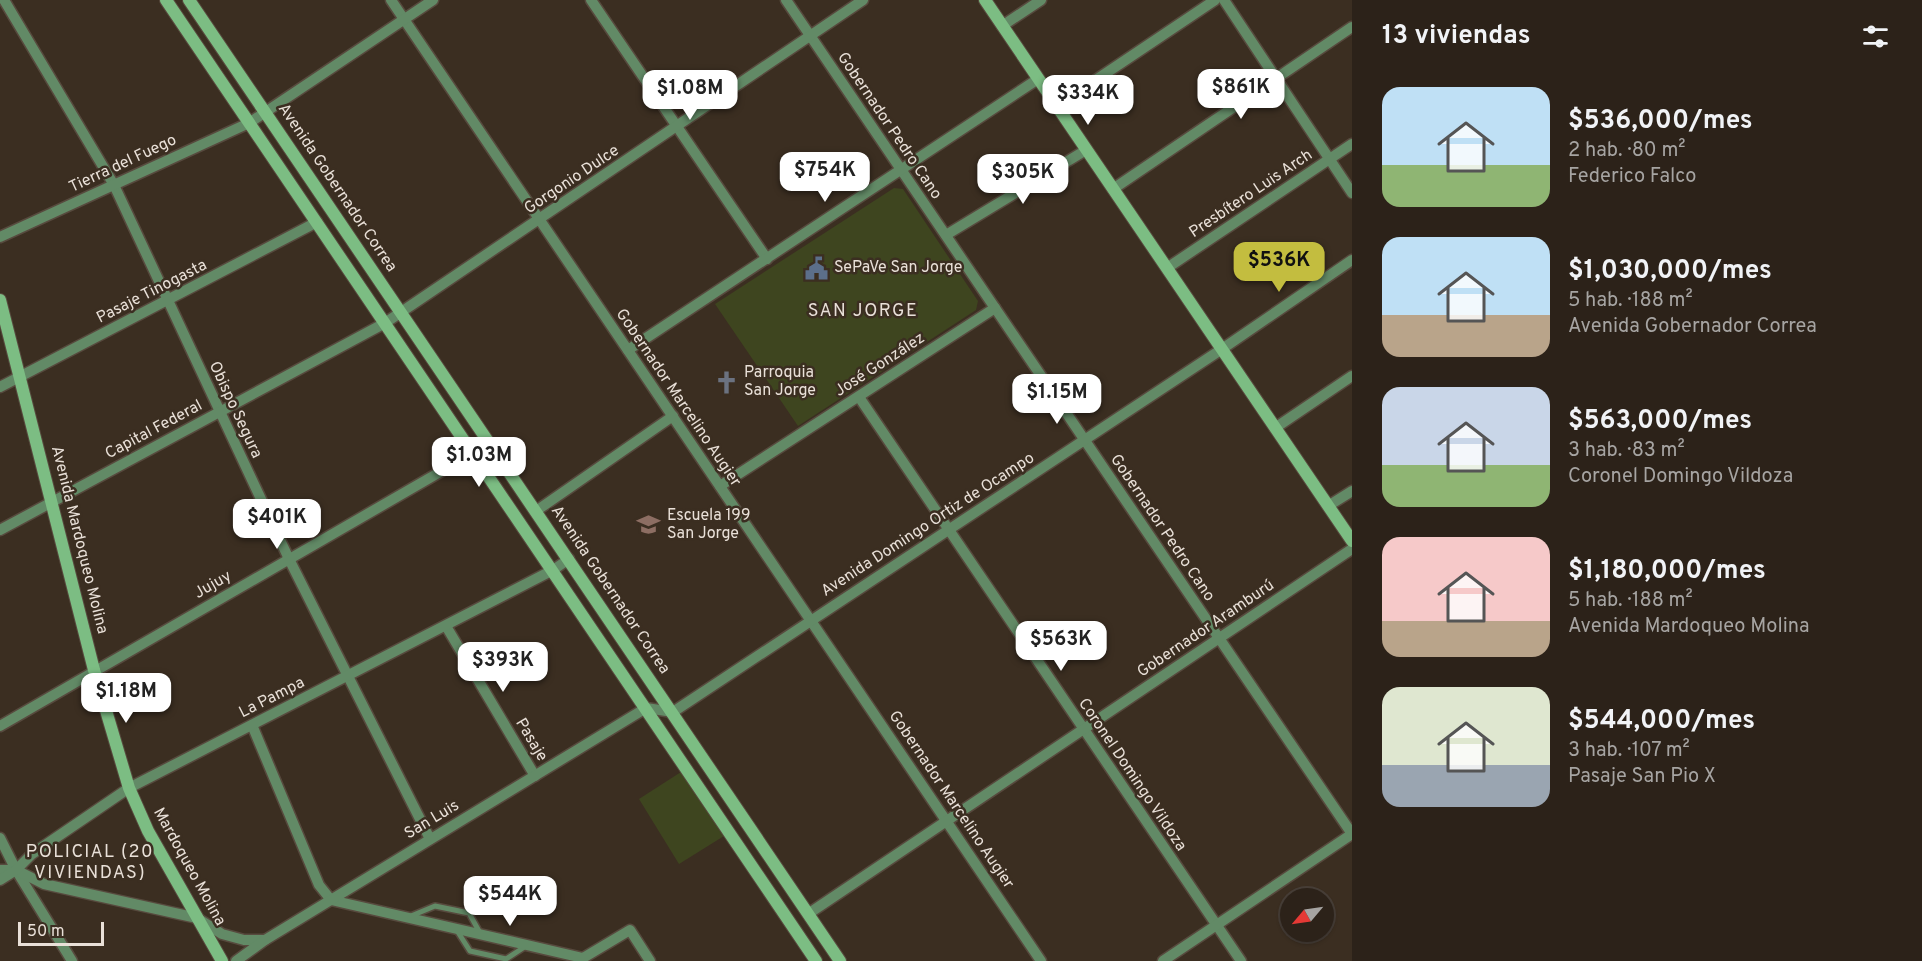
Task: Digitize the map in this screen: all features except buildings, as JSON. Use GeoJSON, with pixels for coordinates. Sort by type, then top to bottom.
{"type":"FeatureCollection","features":[{"type":"Feature","properties":{"kind":"main road","name":"Avenida Gobernador Correa"},"geometry":{"type":"LineString","coordinates":[[166,0],[402,313],[840,961]]}},
{"type":"Feature","properties":{"kind":"main road","name":"Avenida Gobernador Correa"},"geometry":{"type":"LineString","coordinates":[[189,0],[317,222],[816,961]]}},
{"type":"Feature","properties":{"kind":"main road"},"geometry":{"type":"LineString","coordinates":[[985,0],[1352,541]]}},
{"type":"Feature","properties":{"kind":"main road","name":"Avenida Mardoqueo Molina"},"geometry":{"type":"LineString","coordinates":[[0,300],[94,670],[129,788]]}},
{"type":"Feature","properties":{"kind":"main road","name":"Mardoqueo Molina"},"geometry":{"type":"LineString","coordinates":[[129,788],[147,831],[222,961]]}},
{"type":"Feature","properties":{"kind":"street","name":"Obispo Segura"},"geometry":{"type":"LineString","coordinates":[[4,0],[114,185],[289,560],[430,839]]}},
{"type":"Feature","properties":{"kind":"street","name":"Gobernador Marcelino Augier"},"geometry":{"type":"LineString","coordinates":[[391,0],[1041,961]]}},
{"type":"Feature","properties":{"kind":"street","name":"Tierra del Fuego"},"geometry":{"type":"LineString","coordinates":[[0,237],[257,118],[433,0]]}},
{"type":"Feature","properties":{"kind":"street"},"geometry":{"type":"LineString","coordinates":[[591,0],[767,259]]}},
{"type":"Feature","properties":{"kind":"street","name":"Gobernador Pedro Cano"},"geometry":{"type":"LineString","coordinates":[[786,0],[1352,834]]}},
{"type":"Feature","properties":{"kind":"street","name":"Gorgonio Dulce"},"geometry":{"type":"LineString","coordinates":[[385,323],[863,0]]}},
{"type":"Feature","properties":{"kind":"street"},"geometry":{"type":"LineString","coordinates":[[1002,26],[1041,0]]}},
{"type":"Feature","properties":{"kind":"street"},"geometry":{"type":"LineString","coordinates":[[1057,106],[1215,0]]}},
{"type":"Feature","properties":{"kind":"street"},"geometry":{"type":"LineString","coordinates":[[1224,0],[1352,193]]}},
{"type":"Feature","properties":{"kind":"street"},"geometry":{"type":"LineString","coordinates":[[1113,189],[1352,27]]}},
{"type":"Feature","properties":{"kind":"street"},"geometry":{"type":"LineString","coordinates":[[628,350],[1038,79]]}},
{"type":"Feature","properties":{"kind":"street","name":"Presbítero Luis Arch"},"geometry":{"type":"LineString","coordinates":[[1167,268],[1352,144]]}},
{"type":"Feature","properties":{"kind":"street"},"geometry":{"type":"LineString","coordinates":[[946,235],[1086,150]]}},
{"type":"Feature","properties":{"kind":"street","name":"Pasaje Tinogasta"},"geometry":{"type":"LineString","coordinates":[[0,387],[317,222]]}},
{"type":"Feature","properties":{"kind":"street","name":"Avenida Domingo Ortiz de Ocampo"},"geometry":{"type":"LineString","coordinates":[[673,712],[1222,349],[1352,260]]}},
{"type":"Feature","properties":{"kind":"street","name":"José González"},"geometry":{"type":"LineString","coordinates":[[720,486],[995,308]]}},
{"type":"Feature","properties":{"kind":"street","name":"Capital Federal"},"geometry":{"type":"LineString","coordinates":[[0,530],[385,323]]}},
{"type":"Feature","properties":{"kind":"street"},"geometry":{"type":"LineString","coordinates":[[1275,428],[1352,376]]}},
{"type":"Feature","properties":{"kind":"street","name":"Coronel Domingo Vildoza"},"geometry":{"type":"LineString","coordinates":[[859,397],[1241,961]]}},
{"type":"Feature","properties":{"kind":"street"},"geometry":{"type":"LineString","coordinates":[[536,511],[673,416]]}},
{"type":"Feature","properties":{"kind":"street","name":"Jujuy"},"geometry":{"type":"LineString","coordinates":[[0,726],[473,453]]}},
{"type":"Feature","properties":{"kind":"street"},"geometry":{"type":"LineString","coordinates":[[1328,506],[1352,491]]}},
{"type":"Feature","properties":{"kind":"street","name":"Gobernador Aramburú"},"geometry":{"type":"LineString","coordinates":[[808,914],[1352,549]]}},
{"type":"Feature","properties":{"kind":"street","name":"La Pampa"},"geometry":{"type":"LineString","coordinates":[[0,880],[16,870],[32,854],[129,788],[446,626],[553,570],[568,559]]}},
{"type":"Feature","properties":{"kind":"street","name":"Pasaje"},"geometry":{"type":"LineString","coordinates":[[446,626],[535,776]]}},
{"type":"Feature","properties":{"kind":"street"},"geometry":{"type":"LineString","coordinates":[[646,708],[673,712]]}},
{"type":"Feature","properties":{"kind":"street","name":"San Luis"},"geometry":{"type":"LineString","coordinates":[[236,961],[266,940],[646,708]]}},
{"type":"Feature","properties":{"kind":"street"},"geometry":{"type":"LineString","coordinates":[[252,725],[319,885],[331,900],[583,958],[630,930],[650,961]]}},
{"type":"Feature","properties":{"kind":"street"},"geometry":{"type":"LineString","coordinates":[[1163,961],[1352,834]]}},
{"type":"Feature","properties":{"kind":"street"},"geometry":{"type":"LineString","coordinates":[[0,838],[16,870],[72,961]]}},
{"type":"Feature","properties":{"kind":"street"},"geometry":{"type":"LineString","coordinates":[[0,870],[16,870],[44,884],[197,918],[222,934],[244,940],[266,940]]}},
{"type":"Feature","properties":{"kind":"lane"},"geometry":{"type":"LineString","coordinates":[[407,918],[435,906],[469,913],[481,935]]}},
{"type":"Feature","properties":{"kind":"lane"},"geometry":{"type":"LineString","coordinates":[[456,929],[470,951],[506,958],[528,945]]}},
{"type":"Feature","properties":{"kind":"green space"},"geometry":{"type":"Polygon","coordinates":[[[894,188],[903,189],[978,301],[976,310],[798,426],[715,304],[894,188]]]}},
{"type":"Feature","properties":{"kind":"green space"},"geometry":{"type":"Polygon","coordinates":[[[681,772],[724,836],[679,864],[639,799],[681,772]]]}},
{"type":"Feature","properties":{"kind":"place","name":"SePaVe San Jorge"},"geometry":{"type":"Point","coordinates":[816,268]}},
{"type":"Feature","properties":{"kind":"place","name":"Parroquia San Jorge"},"geometry":{"type":"Point","coordinates":[726,382]}},
{"type":"Feature","properties":{"kind":"place","name":"Escuela 199 San Jorge"},"geometry":{"type":"Point","coordinates":[649,525]}},
{"type":"Feature","properties":{"kind":"district","name":"SAN JORGE"},"geometry":{"type":"Point","coordinates":[863,311]}},
{"type":"Feature","properties":{"kind":"district","name":"POLICIAL (20 VIVIENDAS)"},"geometry":{"type":"Point","coordinates":[90,862]}}]}
